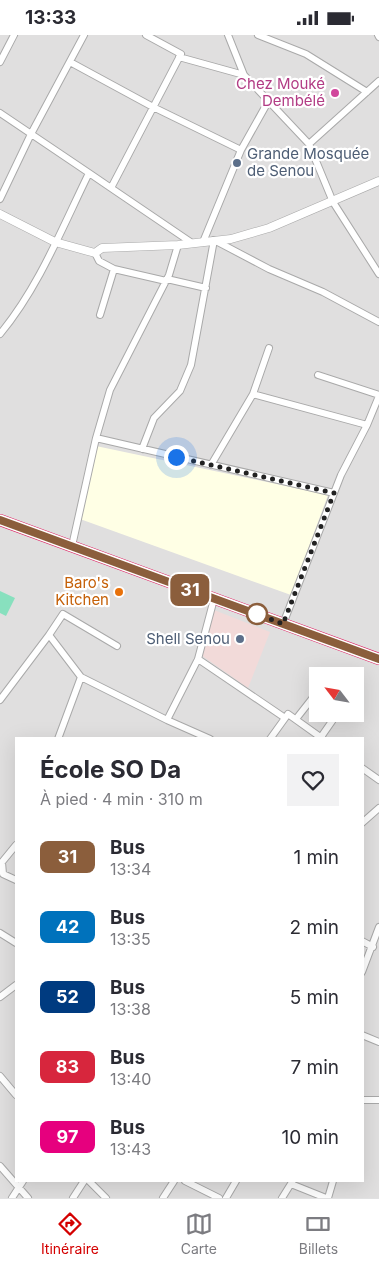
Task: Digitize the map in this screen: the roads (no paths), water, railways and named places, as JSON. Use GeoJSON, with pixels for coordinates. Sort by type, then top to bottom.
{"type":"FeatureCollection","features":[{"type":"Feature","properties":{"kind":"highway"},"geometry":{"type":"LineString","coordinates":[[0,520],[378,657]]}},
{"type":"Feature","properties":{"kind":"street"},"geometry":{"type":"LineString","coordinates":[[0,62],[14,35]]}},
{"type":"Feature","properties":{"kind":"street"},"geometry":{"type":"LineString","coordinates":[[0,199],[31,134],[84,35]]}},
{"type":"Feature","properties":{"kind":"street"},"geometry":{"type":"LineString","coordinates":[[111,188],[181,54],[146,35]]}},
{"type":"Feature","properties":{"kind":"street"},"geometry":{"type":"LineString","coordinates":[[228,35],[244,75],[309,144],[333,202],[379,274]]}},
{"type":"Feature","properties":{"kind":"street"},"geometry":{"type":"LineString","coordinates":[[258,35],[306,54],[368,92]]}},
{"type":"Feature","properties":{"kind":"street"},"geometry":{"type":"LineString","coordinates":[[179,57],[244,75]]}},
{"type":"Feature","properties":{"kind":"street"},"geometry":{"type":"LineString","coordinates":[[70,62],[153,107],[241,151]]}},
{"type":"Feature","properties":{"kind":"street"},"geometry":{"type":"LineString","coordinates":[[309,144],[379,81]]}},
{"type":"Feature","properties":{"kind":"street"},"geometry":{"type":"LineString","coordinates":[[203,242],[241,151],[269,100]]}},
{"type":"Feature","properties":{"kind":"street"},"geometry":{"type":"LineString","coordinates":[[0,113],[192,243]]}},
{"type":"Feature","properties":{"kind":"street"},"geometry":{"type":"LineString","coordinates":[[0,334],[14,317],[32,288],[89,173]]}},
{"type":"Feature","properties":{"kind":"street"},"geometry":{"type":"LineString","coordinates":[[95,253],[102,248],[178,245],[232,239],[269,228],[379,181]]}},
{"type":"Feature","properties":{"kind":"street"},"geometry":{"type":"LineString","coordinates":[[0,214],[55,242],[95,253],[99,261],[114,269],[206,288]]}},
{"type":"Feature","properties":{"kind":"street"},"geometry":{"type":"LineString","coordinates":[[142,449],[154,418],[180,391],[191,365],[214,241]]}},
{"type":"Feature","properties":{"kind":"street"},"geometry":{"type":"LineString","coordinates":[[214,241],[269,269],[323,292],[379,323]]}},
{"type":"Feature","properties":{"kind":"street"},"geometry":{"type":"LineString","coordinates":[[72,546],[96,438],[110,390],[167,280],[178,245]]}},
{"type":"Feature","properties":{"kind":"street"},"geometry":{"type":"LineString","coordinates":[[100,315],[114,269]]}},
{"type":"Feature","properties":{"kind":"street"},"geometry":{"type":"LineString","coordinates":[[211,465],[253,394],[269,348]]}},
{"type":"Feature","properties":{"kind":"street"},"geometry":{"type":"LineString","coordinates":[[283,624],[341,475],[367,425],[379,395],[318,375]]}},
{"type":"Feature","properties":{"kind":"street"},"geometry":{"type":"LineString","coordinates":[[253,394],[367,425]]}},
{"type":"Feature","properties":{"kind":"street"},"geometry":{"type":"LineString","coordinates":[[96,438],[334,493]]}},
{"type":"Feature","properties":{"kind":"street"},"geometry":{"type":"LineString","coordinates":[[167,720],[198,659],[214,599]]}},
{"type":"Feature","properties":{"kind":"street"},"geometry":{"type":"LineString","coordinates":[[0,700],[63,614],[118,646]]}},
{"type":"Feature","properties":{"kind":"street"},"geometry":{"type":"LineString","coordinates":[[49,635],[81,677],[205,737]]}},
{"type":"Feature","properties":{"kind":"street"},"geometry":{"type":"LineString","coordinates":[[198,659],[285,718]]}},
{"type":"Feature","properties":{"kind":"street"},"geometry":{"type":"LineString","coordinates":[[59,737],[81,677]]}},
{"type":"Feature","properties":{"kind":"street"},"geometry":{"type":"LineString","coordinates":[[296,719],[309,702]]}},
{"type":"Feature","properties":{"kind":"street"},"geometry":{"type":"LineString","coordinates":[[271,737],[288,714],[321,737]]}},
{"type":"Feature","properties":{"kind":"street"},"geometry":{"type":"LineString","coordinates":[[323,737],[331,723]]}},
{"type":"Feature","properties":{"kind":"street"},"geometry":{"type":"LineString","coordinates":[[364,769],[379,780]]}},
{"type":"Feature","properties":{"kind":"street"},"geometry":{"type":"LineString","coordinates":[[364,822],[379,808]]}},
{"type":"Feature","properties":{"kind":"street"},"geometry":{"type":"LineString","coordinates":[[15,846],[2,862],[1,874],[15,880]]}},
{"type":"Feature","properties":{"kind":"street"},"geometry":{"type":"LineString","coordinates":[[364,967],[379,927]]}},
{"type":"Feature","properties":{"kind":"street"},"geometry":{"type":"LineString","coordinates":[[0,933],[15,942]]}},
{"type":"Feature","properties":{"kind":"street"},"geometry":{"type":"LineString","coordinates":[[364,942],[373,947]]}},
{"type":"Feature","properties":{"kind":"street"},"geometry":{"type":"LineString","coordinates":[[0,997],[15,986]]}},
{"type":"Feature","properties":{"kind":"street"},"geometry":{"type":"LineString","coordinates":[[364,1036],[379,1042]]}},
{"type":"Feature","properties":{"kind":"street"},"geometry":{"type":"LineString","coordinates":[[0,1076],[15,1094]]}},
{"type":"Feature","properties":{"kind":"street"},"geometry":{"type":"LineString","coordinates":[[364,1100],[379,1100]]}},
{"type":"Feature","properties":{"kind":"street"},"geometry":{"type":"LineString","coordinates":[[0,1166],[28,1198]]}},
{"type":"Feature","properties":{"kind":"street"},"geometry":{"type":"LineString","coordinates":[[12,1198],[22,1182]]}},
{"type":"Feature","properties":{"kind":"street"},"geometry":{"type":"LineString","coordinates":[[73,1198],[83,1182]]}},
{"type":"Feature","properties":{"kind":"street"},"geometry":{"type":"LineString","coordinates":[[90,1182],[106,1198]]}},
{"type":"Feature","properties":{"kind":"street"},"geometry":{"type":"LineString","coordinates":[[163,1198],[173,1182]]}},
{"type":"Feature","properties":{"kind":"street"},"geometry":{"type":"LineString","coordinates":[[187,1182],[219,1198]]}},
{"type":"Feature","properties":{"kind":"street"},"geometry":{"type":"LineString","coordinates":[[226,1198],[235,1182]]}},
{"type":"Feature","properties":{"kind":"street"},"geometry":{"type":"LineString","coordinates":[[282,1198],[292,1183],[327,1198],[333,1182]]}},
{"type":"Feature","properties":{"kind":"place","name":"Chez Mouké Dembélé"},"geometry":{"type":"Point","coordinates":[335,93]}},
{"type":"Feature","properties":{"kind":"place","name":"Grande Mosquée de Senou"},"geometry":{"type":"Point","coordinates":[237,163]}},
{"type":"Feature","properties":{"kind":"place","name":"Baro's Kitchen"},"geometry":{"type":"Point","coordinates":[119,592]}},
{"type":"Feature","properties":{"kind":"place","name":"Shell Senou"},"geometry":{"type":"Point","coordinates":[240,639]}}]}
